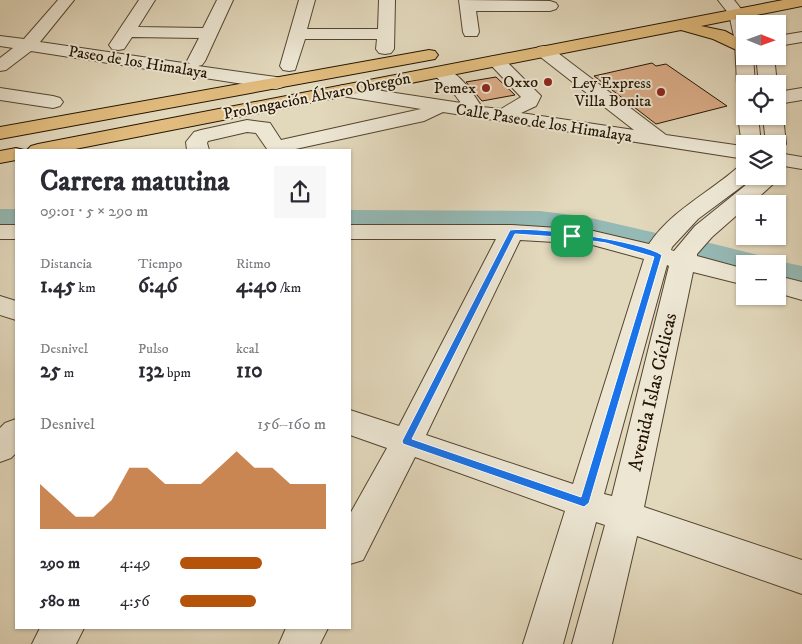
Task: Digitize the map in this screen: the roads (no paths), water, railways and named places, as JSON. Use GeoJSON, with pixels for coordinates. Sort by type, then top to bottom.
{"type":"FeatureCollection","features":[{"type":"Feature","properties":{"kind":"main road","name":"Prolongación Álvaro Obregón"},"geometry":{"type":"LineString","coordinates":[[608,22],[802,1]]}},
{"type":"Feature","properties":{"kind":"main road","name":"Prolongación Álvaro Obregón"},"geometry":{"type":"LineString","coordinates":[[43,149],[675,25],[739,8]]}},
{"type":"Feature","properties":{"kind":"main road"},"geometry":{"type":"LineString","coordinates":[[675,25],[736,40]]}},
{"type":"Feature","properties":{"kind":"main road"},"geometry":{"type":"LineString","coordinates":[[464,48],[477,38]]}},
{"type":"Feature","properties":{"kind":"main road","name":"Prolongación Álvaro Obregón"},"geometry":{"type":"LineString","coordinates":[[0,133],[445,52]]}},
{"type":"Feature","properties":{"kind":"main road"},"geometry":{"type":"LineString","coordinates":[[0,149],[16,134],[30,128]]}},
{"type":"Feature","properties":{"kind":"main road"},"geometry":{"type":"LineString","coordinates":[[0,157],[15,154]]}},
{"type":"Feature","properties":{"kind":"street"},"geometry":{"type":"LineString","coordinates":[[0,66],[28,45],[66,0]]}},
{"type":"Feature","properties":{"kind":"street"},"geometry":{"type":"LineString","coordinates":[[116,47],[147,0]]}},
{"type":"Feature","properties":{"kind":"street"},"geometry":{"type":"LineString","coordinates":[[196,61],[225,0]]}},
{"type":"Feature","properties":{"kind":"street"},"geometry":{"type":"LineString","coordinates":[[289,66],[307,0]]}},
{"type":"Feature","properties":{"kind":"street"},"geometry":{"type":"LineString","coordinates":[[298,34],[385,42],[388,0]]}},
{"type":"Feature","properties":{"kind":"street"},"geometry":{"type":"LineString","coordinates":[[477,38],[467,3],[551,8]]}},
{"type":"Feature","properties":{"kind":"street"},"geometry":{"type":"LineString","coordinates":[[126,32],[210,32]]}},
{"type":"Feature","properties":{"kind":"street"},"geometry":{"type":"LineString","coordinates":[[786,40],[802,37]]}},
{"type":"Feature","properties":{"kind":"street","name":"Paseo de los Himalaya"},"geometry":{"type":"LineString","coordinates":[[0,41],[276,83]]}},
{"type":"Feature","properties":{"kind":"street"},"geometry":{"type":"LineString","coordinates":[[544,51],[662,142]]}},
{"type":"Feature","properties":{"kind":"street"},"geometry":{"type":"LineString","coordinates":[[496,61],[531,96],[529,102],[516,107],[504,117]]}},
{"type":"Feature","properties":{"kind":"street"},"geometry":{"type":"LineString","coordinates":[[440,72],[462,90],[476,113]]}},
{"type":"Feature","properties":{"kind":"street","name":"Calle Paseo de los Himalaya"},"geometry":{"type":"LineString","coordinates":[[343,91],[662,142],[736,152]]}},
{"type":"Feature","properties":{"kind":"street"},"geometry":{"type":"LineString","coordinates":[[0,94],[53,102]]}},
{"type":"Feature","properties":{"kind":"street"},"geometry":{"type":"LineString","coordinates":[[786,97],[802,94]]}},
{"type":"Feature","properties":{"kind":"street"},"geometry":{"type":"LineString","coordinates":[[198,149],[196,142],[201,136],[247,126],[263,127],[274,145],[281,146],[424,115],[440,107]]}},
{"type":"Feature","properties":{"kind":"street"},"geometry":{"type":"LineString","coordinates":[[786,161],[802,163]]}},
{"type":"Feature","properties":{"kind":"street","name":"Avenida Islas Cíclicas"},"geometry":{"type":"LineString","coordinates":[[671,259],[660,246],[669,233],[684,218],[736,180]]}},
{"type":"Feature","properties":{"kind":"street","name":"Avenida Islas Cíclicas"},"geometry":{"type":"LineString","coordinates":[[543,644],[584,503],[671,259],[685,253],[693,242],[750,185]]}},
{"type":"Feature","properties":{"kind":"street"},"geometry":{"type":"LineString","coordinates":[[0,232],[15,232]]}},
{"type":"Feature","properties":{"kind":"street"},"geometry":{"type":"LineString","coordinates":[[351,546],[407,441],[512,232]]}},
{"type":"Feature","properties":{"kind":"street"},"geometry":{"type":"LineString","coordinates":[[353,236],[512,232],[589,237],[736,275]]}},
{"type":"Feature","properties":{"kind":"street","name":"Avenida Islas Cíclicas"},"geometry":{"type":"LineString","coordinates":[[592,644],[624,517],[671,259]]}},
{"type":"Feature","properties":{"kind":"street"},"geometry":{"type":"LineString","coordinates":[[786,287],[802,291]]}},
{"type":"Feature","properties":{"kind":"street"},"geometry":{"type":"LineString","coordinates":[[0,305],[15,311]]}},
{"type":"Feature","properties":{"kind":"street"},"geometry":{"type":"LineString","coordinates":[[351,422],[802,578]]}},
{"type":"Feature","properties":{"kind":"street"},"geometry":{"type":"LineString","coordinates":[[0,449],[15,433]]}},
{"type":"Feature","properties":{"kind":"street"},"geometry":{"type":"LineString","coordinates":[[52,644],[63,629]]}},
{"type":"Feature","properties":{"kind":"street"},"geometry":{"type":"LineString","coordinates":[[299,644],[307,629]]}},
{"type":"Feature","properties":{"kind":"waterway"},"geometry":{"type":"LineString","coordinates":[[0,220],[15,220]]}},
{"type":"Feature","properties":{"kind":"waterway"},"geometry":{"type":"LineString","coordinates":[[351,221],[539,222],[582,227],[643,241]]}},
{"type":"Feature","properties":{"kind":"waterway"},"geometry":{"type":"LineString","coordinates":[[702,253],[736,262]]}},
{"type":"Feature","properties":{"kind":"waterway"},"geometry":{"type":"LineString","coordinates":[[786,275],[802,279]]}},
{"type":"Feature","properties":{"kind":"place","name":"Oxxo"},"geometry":{"type":"Point","coordinates":[548,82]}},
{"type":"Feature","properties":{"kind":"place","name":"Pemex"},"geometry":{"type":"Point","coordinates":[486,88]}},
{"type":"Feature","properties":{"kind":"place","name":"Ley Express Villa Bonita"},"geometry":{"type":"Point","coordinates":[661,92]}}]}
